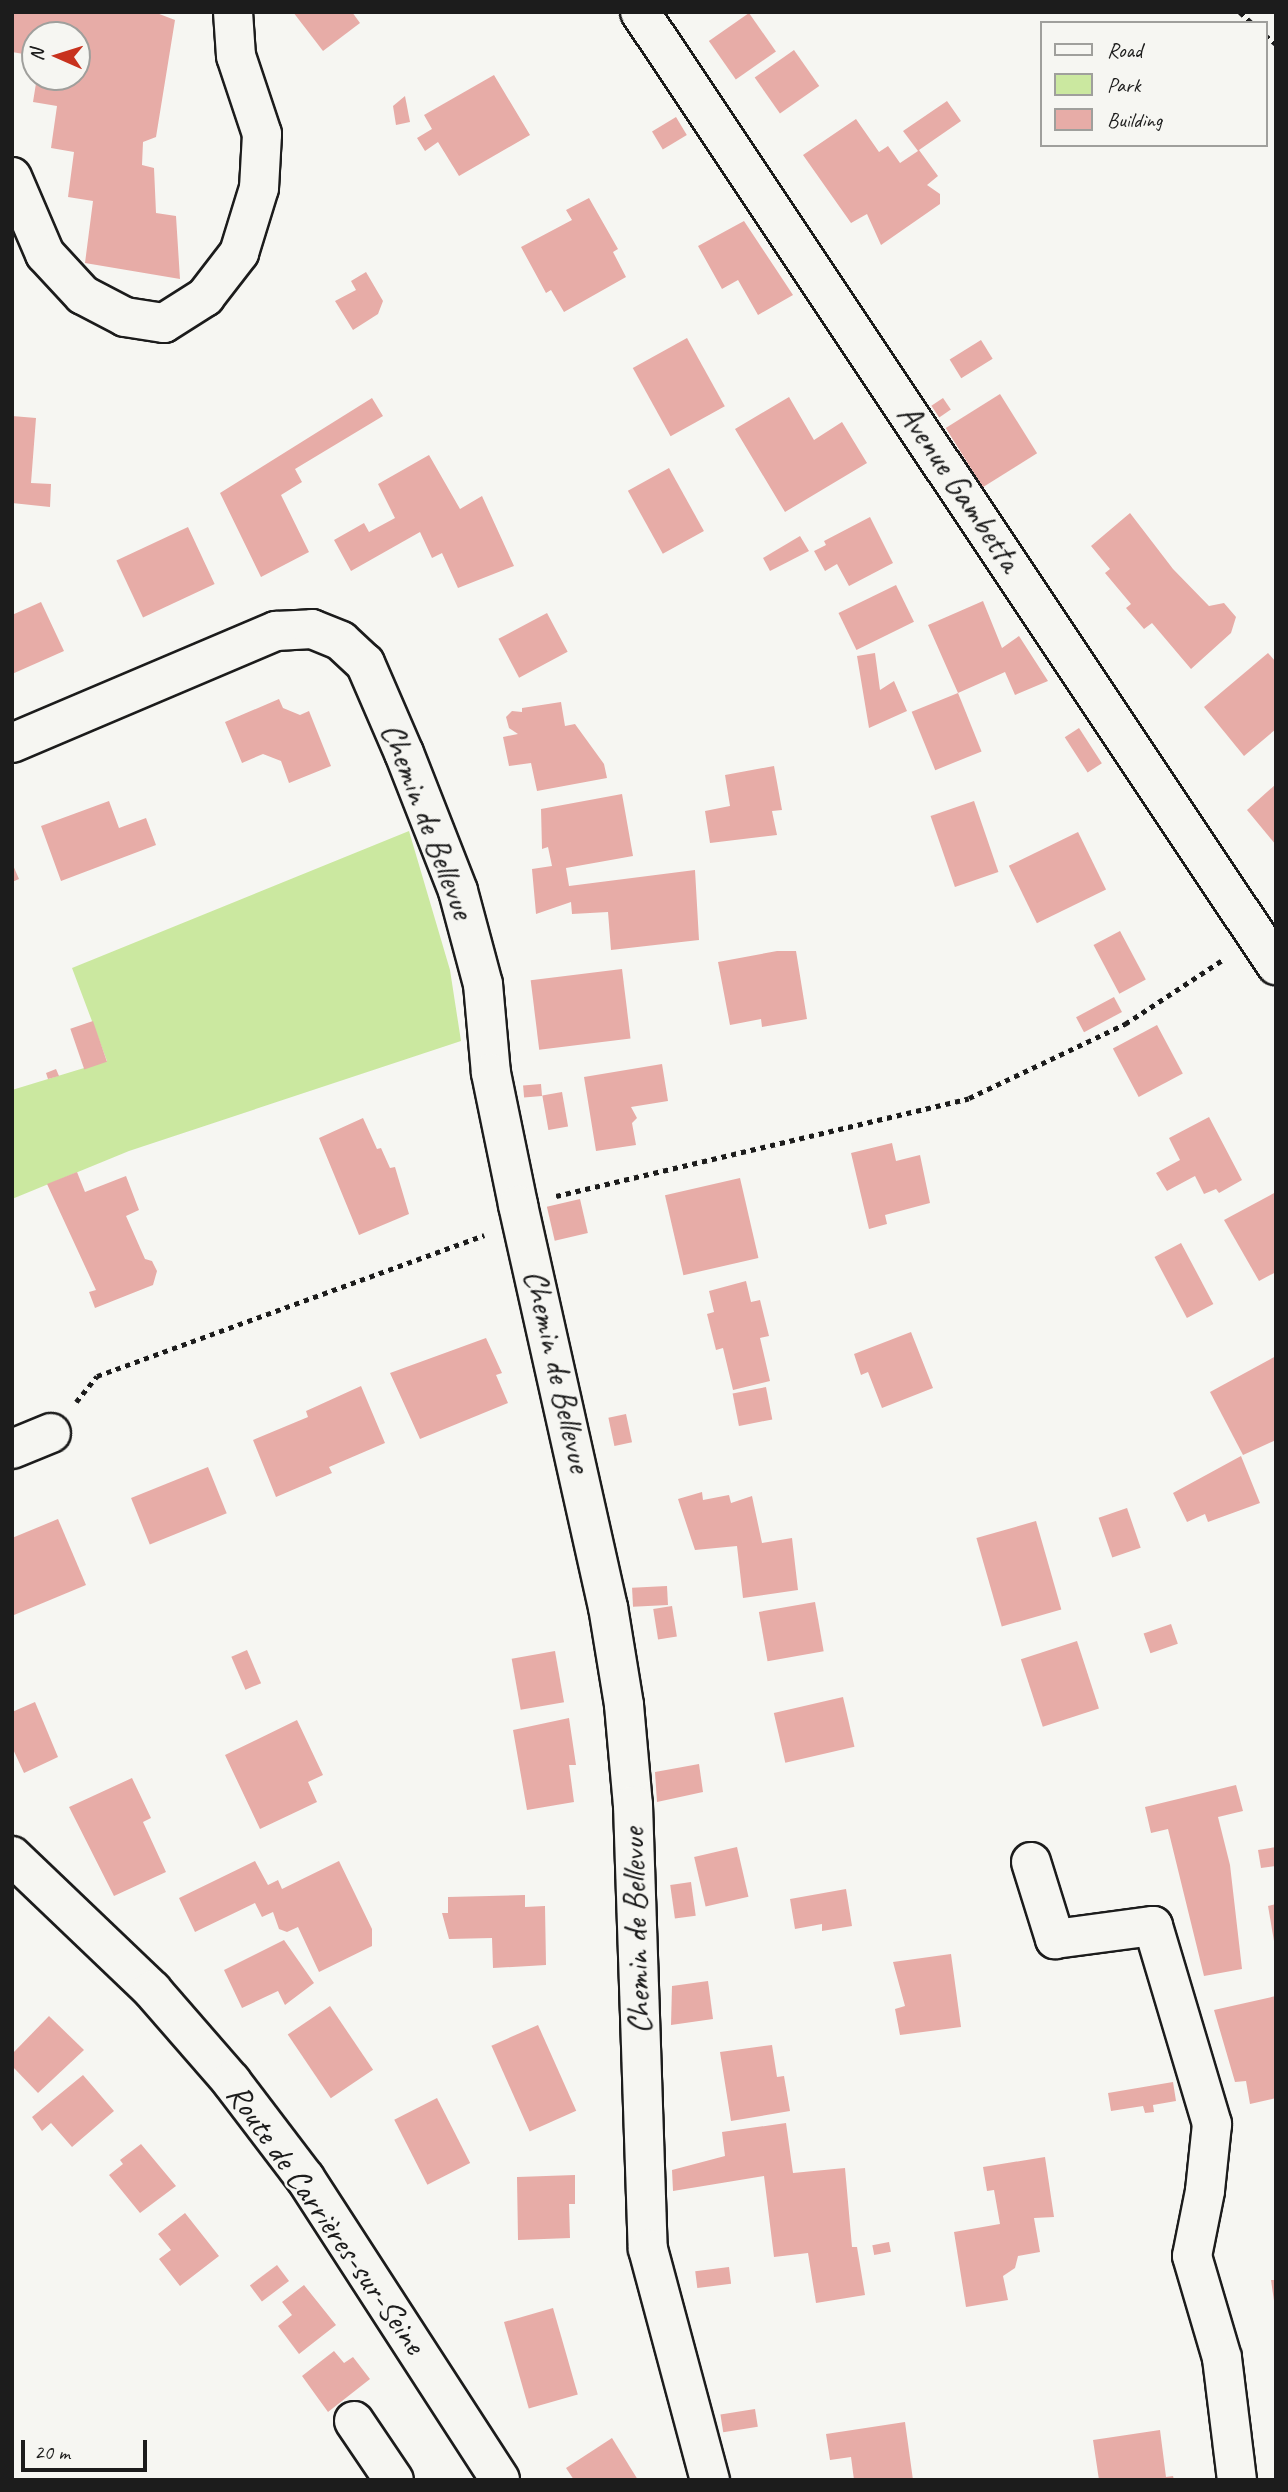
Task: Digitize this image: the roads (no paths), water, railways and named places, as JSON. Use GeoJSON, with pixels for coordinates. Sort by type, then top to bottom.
{"type":"FeatureCollection","features":[{"type":"Feature","properties":{"kind":"street"},"geometry":{"type":"LineString","coordinates":[[12,177],[45,254],[83,295],[125,317],[164,323],[205,297],[239,253],[259,188],[262,134],[236,56],[233,12]]}},
{"type":"Feature","properties":{"kind":"street","name":"Avenue Gambetta"},"geometry":{"type":"LineString","coordinates":[[640,12],[1270,954]]}},
{"type":"Feature","properties":{"kind":"street","name":"Chemin de Bellevue"},"geometry":{"type":"LineString","coordinates":[[12,743],[276,631],[312,629],[341,641],[365,663],[458,891],[483,984],[491,1073],[520,1214],[587,1500],[624,1705],[633,1805],[649,2249],[710,2480]]}},
{"type":"Feature","properties":{"kind":"street"},"geometry":{"type":"LineString","coordinates":[[12,1449],[51,1433]]}},
{"type":"Feature","properties":{"kind":"street","name":"Route de Carrières-sur-Seine"},"geometry":{"type":"LineString","coordinates":[[12,1856],[152,1990],[231,2081],[305,2178],[500,2480]]}},
{"type":"Feature","properties":{"kind":"street"},"geometry":{"type":"LineString","coordinates":[[1031,1862],[1055,1939],[1153,1926],[1212,2124],[1192,2256],[1222,2358],[1237,2480]]}},
{"type":"Feature","properties":{"kind":"street"},"geometry":{"type":"LineString","coordinates":[[355,2421],[394,2480]]}}]}
